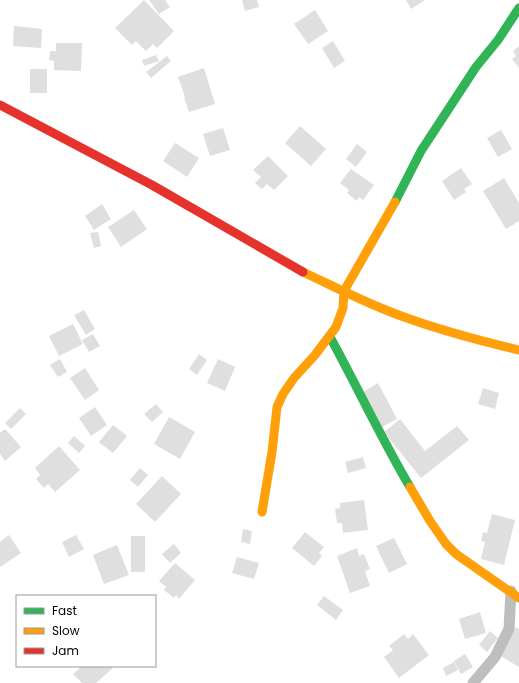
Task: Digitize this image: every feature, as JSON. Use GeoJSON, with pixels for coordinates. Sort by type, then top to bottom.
{"type":"FeatureCollection","features":[{"type":"Feature","properties":{"kind":"street"},"geometry":{"type":"LineString","coordinates":[[262,512],[272,452],[277,407],[283,394],[294,378],[330,337],[341,317],[344,291],[397,199],[421,151],[476,67],[498,40],[519,8]]}},
{"type":"Feature","properties":{"kind":"street"},"geometry":{"type":"LineString","coordinates":[[0,105],[152,185],[293,267],[406,318],[469,338],[519,350]]}},
{"type":"Feature","properties":{"kind":"street"},"geometry":{"type":"LineString","coordinates":[[330,337],[356,384],[392,458],[430,521],[446,544],[456,554],[515,595],[509,629],[495,657],[473,683]]}},
{"type":"Feature","properties":{"kind":"building"},"geometry":{"type":"Polygon","coordinates":[[[144,0],[174,31],[157,48],[153,44],[146,51],[136,41],[132,45],[115,28],[144,0]]]}},
{"type":"Feature","properties":{"kind":"building"},"geometry":{"type":"Polygon","coordinates":[[[149,0],[165,0],[170,7],[159,14],[149,0]]]}},
{"type":"Feature","properties":{"kind":"building"},"geometry":{"type":"Polygon","coordinates":[[[242,0],[257,0],[259,7],[245,11],[242,0]]]}},
{"type":"Feature","properties":{"kind":"building"},"geometry":{"type":"Polygon","coordinates":[[[406,0],[425,0],[411,9],[406,0]]]}},
{"type":"Feature","properties":{"kind":"building"},"geometry":{"type":"Polygon","coordinates":[[[315,10],[328,31],[308,44],[294,24],[315,10]]]}},
{"type":"Feature","properties":{"kind":"building"},"geometry":{"type":"Polygon","coordinates":[[[14,26],[42,29],[41,48],[13,46],[14,26]]]}},
{"type":"Feature","properties":{"kind":"building"},"geometry":{"type":"Polygon","coordinates":[[[333,41],[345,61],[334,68],[322,48],[333,41]]]}},
{"type":"Feature","properties":{"kind":"building"},"geometry":{"type":"Polygon","coordinates":[[[56,43],[82,43],[81,71],[54,70],[54,61],[49,60],[50,51],[56,51],[56,43]]]}},
{"type":"Feature","properties":{"kind":"building"},"geometry":{"type":"Polygon","coordinates":[[[519,46],[519,68],[512,59],[516,56],[513,51],[519,46]]]}},
{"type":"Feature","properties":{"kind":"building"},"geometry":{"type":"Polygon","coordinates":[[[156,55],[159,61],[144,66],[142,60],[156,55]]]}},
{"type":"Feature","properties":{"kind":"building"},"geometry":{"type":"Polygon","coordinates":[[[167,56],[171,61],[151,78],[146,72],[167,56]]]}},
{"type":"Feature","properties":{"kind":"building"},"geometry":{"type":"Polygon","coordinates":[[[204,68],[215,104],[189,112],[178,77],[204,68]]]}},
{"type":"Feature","properties":{"kind":"building"},"geometry":{"type":"Polygon","coordinates":[[[30,69],[47,69],[47,93],[30,93],[30,69]]]}},
{"type":"Feature","properties":{"kind":"building"},"geometry":{"type":"Polygon","coordinates":[[[300,126],[326,149],[311,166],[285,143],[300,126]]]}},
{"type":"Feature","properties":{"kind":"building"},"geometry":{"type":"Polygon","coordinates":[[[223,128],[230,150],[210,156],[203,134],[223,128]]]}},
{"type":"Feature","properties":{"kind":"building"},"geometry":{"type":"Polygon","coordinates":[[[501,130],[512,149],[498,157],[487,138],[501,130]]]}},
{"type":"Feature","properties":{"kind":"building"},"geometry":{"type":"Polygon","coordinates":[[[175,143],[199,158],[187,177],[163,161],[175,143]]]}},
{"type":"Feature","properties":{"kind":"building"},"geometry":{"type":"Polygon","coordinates":[[[357,144],[367,152],[356,167],[346,159],[357,144]]]}},
{"type":"Feature","properties":{"kind":"building"},"geometry":{"type":"Polygon","coordinates":[[[268,156],[288,176],[274,190],[267,184],[262,189],[255,183],[261,177],[253,170],[268,156]]]}},
{"type":"Feature","properties":{"kind":"building"},"geometry":{"type":"Polygon","coordinates":[[[461,168],[472,184],[464,189],[466,192],[454,200],[442,181],[461,168]]]}},
{"type":"Feature","properties":{"kind":"building"},"geometry":{"type":"Polygon","coordinates":[[[351,169],[374,185],[363,200],[359,197],[357,201],[347,193],[349,190],[340,183],[351,169]]]}},
{"type":"Feature","properties":{"kind":"building"},"geometry":{"type":"Polygon","coordinates":[[[504,178],[519,203],[519,221],[506,229],[483,191],[504,178]]]}},
{"type":"Feature","properties":{"kind":"building"},"geometry":{"type":"Polygon","coordinates":[[[102,204],[111,219],[94,230],[85,216],[102,204]]]}},
{"type":"Feature","properties":{"kind":"building"},"geometry":{"type":"Polygon","coordinates":[[[134,210],[147,229],[121,247],[108,227],[134,210]]]}},
{"type":"Feature","properties":{"kind":"building"},"geometry":{"type":"Polygon","coordinates":[[[98,232],[101,246],[94,248],[90,233],[98,232]]]}},
{"type":"Feature","properties":{"kind":"building"},"geometry":{"type":"Polygon","coordinates":[[[84,310],[95,329],[86,335],[74,315],[84,310]]]}},
{"type":"Feature","properties":{"kind":"building"},"geometry":{"type":"Polygon","coordinates":[[[73,324],[83,344],[59,356],[49,336],[73,324]]]}},
{"type":"Feature","properties":{"kind":"building"},"geometry":{"type":"Polygon","coordinates":[[[93,334],[100,346],[89,352],[82,340],[93,334]]]}},
{"type":"Feature","properties":{"kind":"building"},"geometry":{"type":"Polygon","coordinates":[[[199,354],[207,360],[197,375],[189,369],[199,354]]]}},
{"type":"Feature","properties":{"kind":"building"},"geometry":{"type":"Polygon","coordinates":[[[60,359],[67,372],[58,377],[50,365],[60,359]]]}},
{"type":"Feature","properties":{"kind":"building"},"geometry":{"type":"Polygon","coordinates":[[[218,359],[235,367],[225,391],[207,383],[218,359]]]}},
{"type":"Feature","properties":{"kind":"building"},"geometry":{"type":"Polygon","coordinates":[[[85,368],[99,390],[85,400],[70,378],[85,368]]]}},
{"type":"Feature","properties":{"kind":"building"},"geometry":{"type":"Polygon","coordinates":[[[378,383],[397,419],[382,427],[363,392],[378,383]]]}},
{"type":"Feature","properties":{"kind":"building"},"geometry":{"type":"Polygon","coordinates":[[[483,388],[499,393],[495,409],[478,404],[483,388]]]}},
{"type":"Feature","properties":{"kind":"building"},"geometry":{"type":"Polygon","coordinates":[[[156,404],[163,412],[152,422],[144,414],[156,404]]]}},
{"type":"Feature","properties":{"kind":"building"},"geometry":{"type":"Polygon","coordinates":[[[95,407],[107,425],[91,436],[79,418],[95,407]]]}},
{"type":"Feature","properties":{"kind":"building"},"geometry":{"type":"Polygon","coordinates":[[[20,408],[26,414],[11,429],[5,423],[20,408]]]}},
{"type":"Feature","properties":{"kind":"building"},"geometry":{"type":"Polygon","coordinates":[[[169,417],[195,432],[180,459],[154,444],[169,417]]]}},
{"type":"Feature","properties":{"kind":"building"},"geometry":{"type":"Polygon","coordinates":[[[400,419],[425,451],[457,426],[469,440],[421,478],[384,432],[400,419]]]}},
{"type":"Feature","properties":{"kind":"building"},"geometry":{"type":"Polygon","coordinates":[[[113,425],[127,436],[113,453],[99,442],[113,425]]]}},
{"type":"Feature","properties":{"kind":"building"},"geometry":{"type":"Polygon","coordinates":[[[5,429],[21,447],[5,461],[0,454],[0,433],[5,429]]]}},
{"type":"Feature","properties":{"kind":"building"},"geometry":{"type":"Polygon","coordinates":[[[74,436],[85,446],[79,453],[68,443],[74,436]]]}},
{"type":"Feature","properties":{"kind":"building"},"geometry":{"type":"Polygon","coordinates":[[[59,446],[80,470],[55,492],[48,484],[44,488],[36,479],[40,475],[35,468],[59,446]]]}},
{"type":"Feature","properties":{"kind":"building"},"geometry":{"type":"Polygon","coordinates":[[[363,457],[366,468],[348,473],[345,462],[363,457]]]}},
{"type":"Feature","properties":{"kind":"building"},"geometry":{"type":"Polygon","coordinates":[[[140,468],[148,475],[138,487],[130,480],[140,468]]]}},
{"type":"Feature","properties":{"kind":"building"},"geometry":{"type":"Polygon","coordinates":[[[162,476],[181,494],[155,522],[136,504],[162,476]]]}},
{"type":"Feature","properties":{"kind":"building"},"geometry":{"type":"Polygon","coordinates":[[[364,500],[368,530],[343,533],[342,523],[337,523],[335,509],[340,508],[340,503],[364,500]]]}},
{"type":"Feature","properties":{"kind":"building"},"geometry":{"type":"Polygon","coordinates":[[[492,514],[515,520],[504,565],[481,559],[485,542],[481,541],[483,532],[487,533],[492,514]]]}},
{"type":"Feature","properties":{"kind":"building"},"geometry":{"type":"Polygon","coordinates":[[[243,529],[252,531],[250,544],[241,542],[243,529]]]}},
{"type":"Feature","properties":{"kind":"building"},"geometry":{"type":"Polygon","coordinates":[[[305,532],[324,547],[319,553],[322,556],[314,566],[292,548],[305,532]]]}},
{"type":"Feature","properties":{"kind":"building"},"geometry":{"type":"Polygon","coordinates":[[[9,535],[21,553],[0,567],[0,542],[9,535]]]}},
{"type":"Feature","properties":{"kind":"building"},"geometry":{"type":"Polygon","coordinates":[[[76,535],[84,549],[69,557],[62,542],[76,535]]]}},
{"type":"Feature","properties":{"kind":"building"},"geometry":{"type":"Polygon","coordinates":[[[131,536],[145,536],[145,572],[131,572],[131,536]]]}},
{"type":"Feature","properties":{"kind":"building"},"geometry":{"type":"Polygon","coordinates":[[[394,538],[407,564],[389,573],[376,546],[394,538]]]}},
{"type":"Feature","properties":{"kind":"building"},"geometry":{"type":"Polygon","coordinates":[[[174,544],[181,553],[170,563],[162,554],[174,544]]]}},
{"type":"Feature","properties":{"kind":"building"},"geometry":{"type":"Polygon","coordinates":[[[117,545],[129,575],[104,584],[93,555],[117,545]]]}},
{"type":"Feature","properties":{"kind":"building"},"geometry":{"type":"Polygon","coordinates":[[[357,548],[359,556],[364,554],[370,569],[365,571],[370,586],[350,593],[337,556],[357,548]]]}},
{"type":"Feature","properties":{"kind":"building"},"geometry":{"type":"Polygon","coordinates":[[[237,557],[259,563],[254,579],[232,573],[237,557]]]}},
{"type":"Feature","properties":{"kind":"building"},"geometry":{"type":"Polygon","coordinates":[[[175,563],[195,580],[179,599],[176,595],[174,598],[164,590],[166,587],[159,581],[175,563]]]}},
{"type":"Feature","properties":{"kind":"building"},"geometry":{"type":"Polygon","coordinates":[[[324,596],[343,610],[336,620],[317,605],[324,596]]]}},
{"type":"Feature","properties":{"kind":"building"},"geometry":{"type":"Polygon","coordinates":[[[480,612],[486,633],[465,639],[459,619],[480,612]]]}},
{"type":"Feature","properties":{"kind":"building"},"geometry":{"type":"Polygon","coordinates":[[[516,627],[519,629],[519,667],[499,655],[516,627]]]}},
{"type":"Feature","properties":{"kind":"building"},"geometry":{"type":"Polygon","coordinates":[[[490,631],[498,638],[487,652],[479,645],[490,631]]]}},
{"type":"Feature","properties":{"kind":"building"},"geometry":{"type":"Polygon","coordinates":[[[404,634],[408,639],[413,634],[429,655],[399,678],[384,657],[393,650],[389,646],[404,634]]]}},
{"type":"Feature","properties":{"kind":"building"},"geometry":{"type":"Polygon","coordinates":[[[465,654],[473,667],[461,674],[454,661],[465,654]]]}},
{"type":"Feature","properties":{"kind":"building"},"geometry":{"type":"Polygon","coordinates":[[[454,662],[458,670],[446,676],[443,668],[454,662]]]}},
{"type":"Feature","properties":{"kind":"building"},"geometry":{"type":"Polygon","coordinates":[[[81,667],[113,668],[96,683],[82,683],[73,674],[81,667]]]}},
{"type":"Feature","properties":{"kind":"traffic: fast"},"geometry":{"type":"LineString","coordinates":[[395,202],[421,151],[476,67],[498,40],[519,8]]}},
{"type":"Feature","properties":{"kind":"traffic: fast"},"geometry":{"type":"LineString","coordinates":[[330,337],[410,487]]}},
{"type":"Feature","properties":{"kind":"traffic: slow"},"geometry":{"type":"LineString","coordinates":[[262,512],[272,452],[277,407],[283,394],[294,378],[315,355],[336,327],[343,308],[344,291],[395,202]]}},
{"type":"Feature","properties":{"kind":"traffic: slow"},"geometry":{"type":"LineString","coordinates":[[303,272],[380,308],[421,323],[519,350]]}},
{"type":"Feature","properties":{"kind":"traffic: slow"},"geometry":{"type":"LineString","coordinates":[[410,487],[430,521],[446,544],[456,554],[519,598]]}},
{"type":"Feature","properties":{"kind":"traffic: jam"},"geometry":{"type":"LineString","coordinates":[[0,105],[152,185],[303,272]]}}]}
